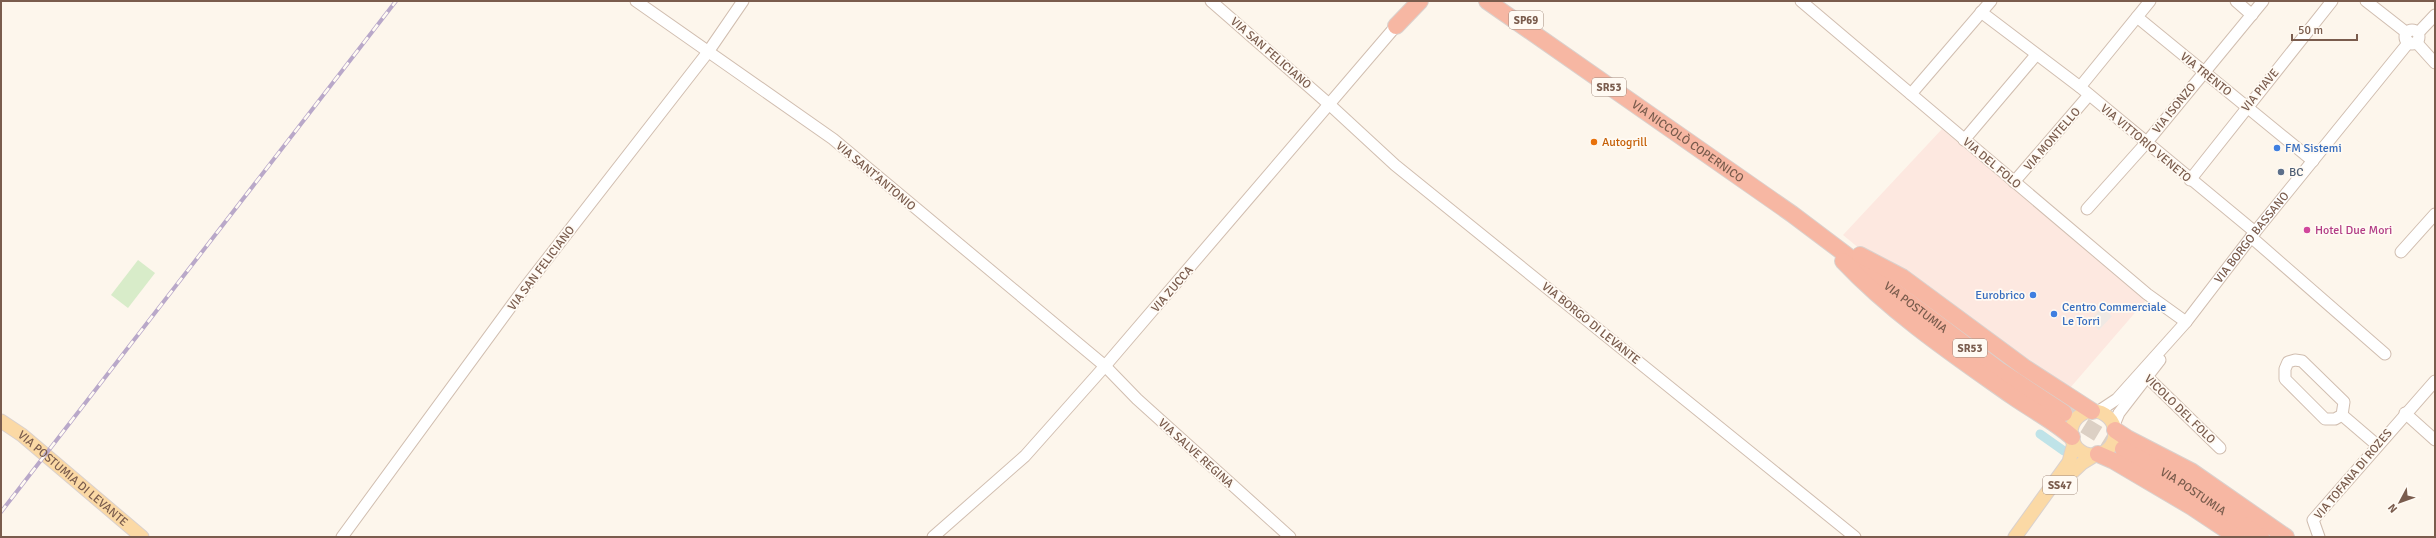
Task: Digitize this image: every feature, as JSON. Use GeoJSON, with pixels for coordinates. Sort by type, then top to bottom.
{"type":"FeatureCollection","features":[{"type":"Feature","properties":{"kind":"highway"},"geometry":{"type":"LineString","coordinates":[[1396,26],[1413,1]]}},
{"type":"Feature","properties":{"kind":"highway"},"geometry":{"type":"LineString","coordinates":[[1396,26],[1420,1]]}},
{"type":"Feature","properties":{"kind":"highway","name":"VIA NICCOLÒ COPERNICO"},"geometry":{"type":"LineString","coordinates":[[1487,1],[1770,199]]}},
{"type":"Feature","properties":{"kind":"highway","name":"SP69"},"geometry":{"type":"LineString","coordinates":[[1501,1],[1519,14],[1548,43]]}},
{"type":"Feature","properties":{"kind":"highway","name":"VIA POSTUMIA"},"geometry":{"type":"LineString","coordinates":[[1770,199],[2000,370],[2064,413]]}},
{"type":"Feature","properties":{"kind":"highway"},"geometry":{"type":"LineString","coordinates":[[1792,214],[1902,277],[2024,367],[2096,411]]}},
{"type":"Feature","properties":{"kind":"highway"},"geometry":{"type":"LineString","coordinates":[[1792,214],[1840,258],[1867,287],[2073,440]]}},
{"type":"Feature","properties":{"kind":"highway"},"geometry":{"type":"LineString","coordinates":[[2114,428],[2126,438],[2191,471],[2286,537]]}},
{"type":"Feature","properties":{"kind":"highway","name":"VIA POSTUMIA"},"geometry":{"type":"LineString","coordinates":[[2123,449],[2177,480],[2262,537]]}},
{"type":"Feature","properties":{"kind":"highway"},"geometry":{"type":"LineString","coordinates":[[2097,454],[2114,461],[2185,503],[2237,537]]}},
{"type":"Feature","properties":{"kind":"main road"},"geometry":{"type":"LineString","coordinates":[[2096,411],[2110,418],[2114,428]]}},
{"type":"Feature","properties":{"kind":"main road","name":"VIA BORGO BASSANO"},"geometry":{"type":"LineString","coordinates":[[2073,440],[2071,431],[2076,419],[2086,412],[2096,411]]}},
{"type":"Feature","properties":{"kind":"main road","name":"VIA POSTUMIA DI LEVANTE"},"geometry":{"type":"LineString","coordinates":[[1,421],[22,435],[142,537]]}},
{"type":"Feature","properties":{"kind":"main road","name":"VIA BORGO BASSANO"},"geometry":{"type":"LineString","coordinates":[[2097,454],[2109,448],[2115,436],[2114,428]]}},
{"type":"Feature","properties":{"kind":"main road"},"geometry":{"type":"LineString","coordinates":[[2073,440],[2080,451],[2097,454]]}},
{"type":"Feature","properties":{"kind":"main road","name":"SS47"},"geometry":{"type":"LineString","coordinates":[[2015,537],[2069,462],[2073,440]]}},
{"type":"Feature","properties":{"kind":"main road","name":"SS47"},"geometry":{"type":"LineString","coordinates":[[2028,520],[2077,468],[2097,454]]}},
{"type":"Feature","properties":{"kind":"street","name":"VIA SANT'ANTONIO"},"geometry":{"type":"LineString","coordinates":[[636,1],[833,139],[1105,366]]}},
{"type":"Feature","properties":{"kind":"street","name":"VIA SAN FELICIANO"},"geometry":{"type":"LineString","coordinates":[[342,537],[528,284],[708,52],[743,1]]}},
{"type":"Feature","properties":{"kind":"street","name":"VIA SAN FELICIANO"},"geometry":{"type":"LineString","coordinates":[[1211,1],[1330,105]]}},
{"type":"Feature","properties":{"kind":"street","name":"VIA DEL FOLO"},"geometry":{"type":"LineString","coordinates":[[1801,1],[2147,294],[2186,322]]}},
{"type":"Feature","properties":{"kind":"street"},"geometry":{"type":"LineString","coordinates":[[1911,94],[1991,1]]}},
{"type":"Feature","properties":{"kind":"street"},"geometry":{"type":"LineString","coordinates":[[2080,87],[2150,1]]}},
{"type":"Feature","properties":{"kind":"street"},"geometry":{"type":"LineString","coordinates":[[2236,1],[2252,14]]}},
{"type":"Feature","properties":{"kind":"street","name":"VIA ISONZO"},"geometry":{"type":"LineString","coordinates":[[2087,209],[2147,142],[2203,72],[2263,1]]}},
{"type":"Feature","properties":{"kind":"street","name":"VIA PIAVE"},"geometry":{"type":"LineString","coordinates":[[2190,180],[2247,106],[2332,1]]}},
{"type":"Feature","properties":{"kind":"street"},"geometry":{"type":"LineString","coordinates":[[2366,1],[2412,38],[2435,63]]}},
{"type":"Feature","properties":{"kind":"street","name":"VIA VITTORIO VENETO"},"geometry":{"type":"LineString","coordinates":[[1981,12],[2080,87],[2147,142],[2253,234],[2385,354]]}},
{"type":"Feature","properties":{"kind":"street","name":"VIA BORGO BASSANO"},"geometry":{"type":"LineString","coordinates":[[2114,428],[2119,413],[2144,374],[2253,234],[2412,38],[2435,15]]}},
{"type":"Feature","properties":{"kind":"street","name":"VIA TRENTO"},"geometry":{"type":"LineString","coordinates":[[2137,17],[2313,161]]}},
{"type":"Feature","properties":{"kind":"street","name":"VIA ZUCCA"},"geometry":{"type":"LineString","coordinates":[[933,537],[1025,456],[1105,366],[1330,105],[1396,26]]}},
{"type":"Feature","properties":{"kind":"street"},"geometry":{"type":"LineString","coordinates":[[1964,140],[2036,55]]}},
{"type":"Feature","properties":{"kind":"street","name":"VIA MONTELLO"},"geometry":{"type":"LineString","coordinates":[[2014,182],[2089,95]]}},
{"type":"Feature","properties":{"kind":"street","name":"VIA BORGO DI LEVANTE"},"geometry":{"type":"LineString","coordinates":[[1330,105],[1395,165],[1464,222],[1856,537]]}},
{"type":"Feature","properties":{"kind":"street"},"geometry":{"type":"LineString","coordinates":[[2401,252],[2435,214]]}},
{"type":"Feature","properties":{"kind":"street"},"geometry":{"type":"LineString","coordinates":[[2302,361],[2339,397],[2344,402],[2342,415],[2335,419],[2325,419],[2285,379],[2284,369],[2288,362],[2302,361]]}},
{"type":"Feature","properties":{"kind":"street","name":"VIA SALVE REGINA"},"geometry":{"type":"LineString","coordinates":[[1105,366],[1137,399],[1290,537]]}},
{"type":"Feature","properties":{"kind":"street","name":"VIA BORGO BASSANO"},"geometry":{"type":"LineString","coordinates":[[2096,411],[2117,400],[2144,374]]}},
{"type":"Feature","properties":{"kind":"street","name":"VICOLO DEL FOLO"},"geometry":{"type":"LineString","coordinates":[[2144,374],[2220,448]]}},
{"type":"Feature","properties":{"kind":"street","name":"VIA TOFANA DI ROZES"},"geometry":{"type":"LineString","coordinates":[[2319,537],[2313,520],[2405,413],[2435,381]]}},
{"type":"Feature","properties":{"kind":"street"},"geometry":{"type":"LineString","coordinates":[[2405,413],[2435,440]]}},
{"type":"Feature","properties":{"kind":"street"},"geometry":{"type":"LineString","coordinates":[[2342,415],[2377,445]]}},
{"type":"Feature","properties":{"kind":"shaded area"},"geometry":{"type":"Polygon","coordinates":[[[1942,129],[2146,300],[2070,388],[1901,271],[1860,249],[1843,235],[1942,129]]]}},
{"type":"Feature","properties":{"kind":"shaded area"},"geometry":{"type":"Polygon","coordinates":[[[2102,307],[2112,316],[2099,330],[2089,322],[2102,307]]]}},
{"type":"Feature","properties":{"kind":"green space"},"geometry":{"type":"Polygon","coordinates":[[[138,260],[155,273],[128,308],[111,295],[138,260]]]}},
{"type":"Feature","properties":{"kind":"waterway"},"geometry":{"type":"LineString","coordinates":[[2040,434],[2064,451]]}},
{"type":"Feature","properties":{"kind":"tunnel"},"geometry":{"type":"LineString","coordinates":[[2064,413],[2123,449]]}},
{"type":"Feature","properties":{"kind":"railway"},"geometry":{"type":"LineString","coordinates":[[1,512],[396,1]]}},
{"type":"Feature","properties":{"kind":"place","name":"Autogrill"},"geometry":{"type":"Point","coordinates":[1594,142]}},
{"type":"Feature","properties":{"kind":"place","name":"FM Sistemi"},"geometry":{"type":"Point","coordinates":[2277,148]}},
{"type":"Feature","properties":{"kind":"place","name":"BC"},"geometry":{"type":"Point","coordinates":[2281,172]}},
{"type":"Feature","properties":{"kind":"place","name":"Hotel Due Mori"},"geometry":{"type":"Point","coordinates":[2307,230]}},
{"type":"Feature","properties":{"kind":"place","name":"Eurobrico"},"geometry":{"type":"Point","coordinates":[2033,295]}},
{"type":"Feature","properties":{"kind":"place","name":"Centro Commerciale Le Torri"},"geometry":{"type":"Point","coordinates":[2054,314]}}]}
